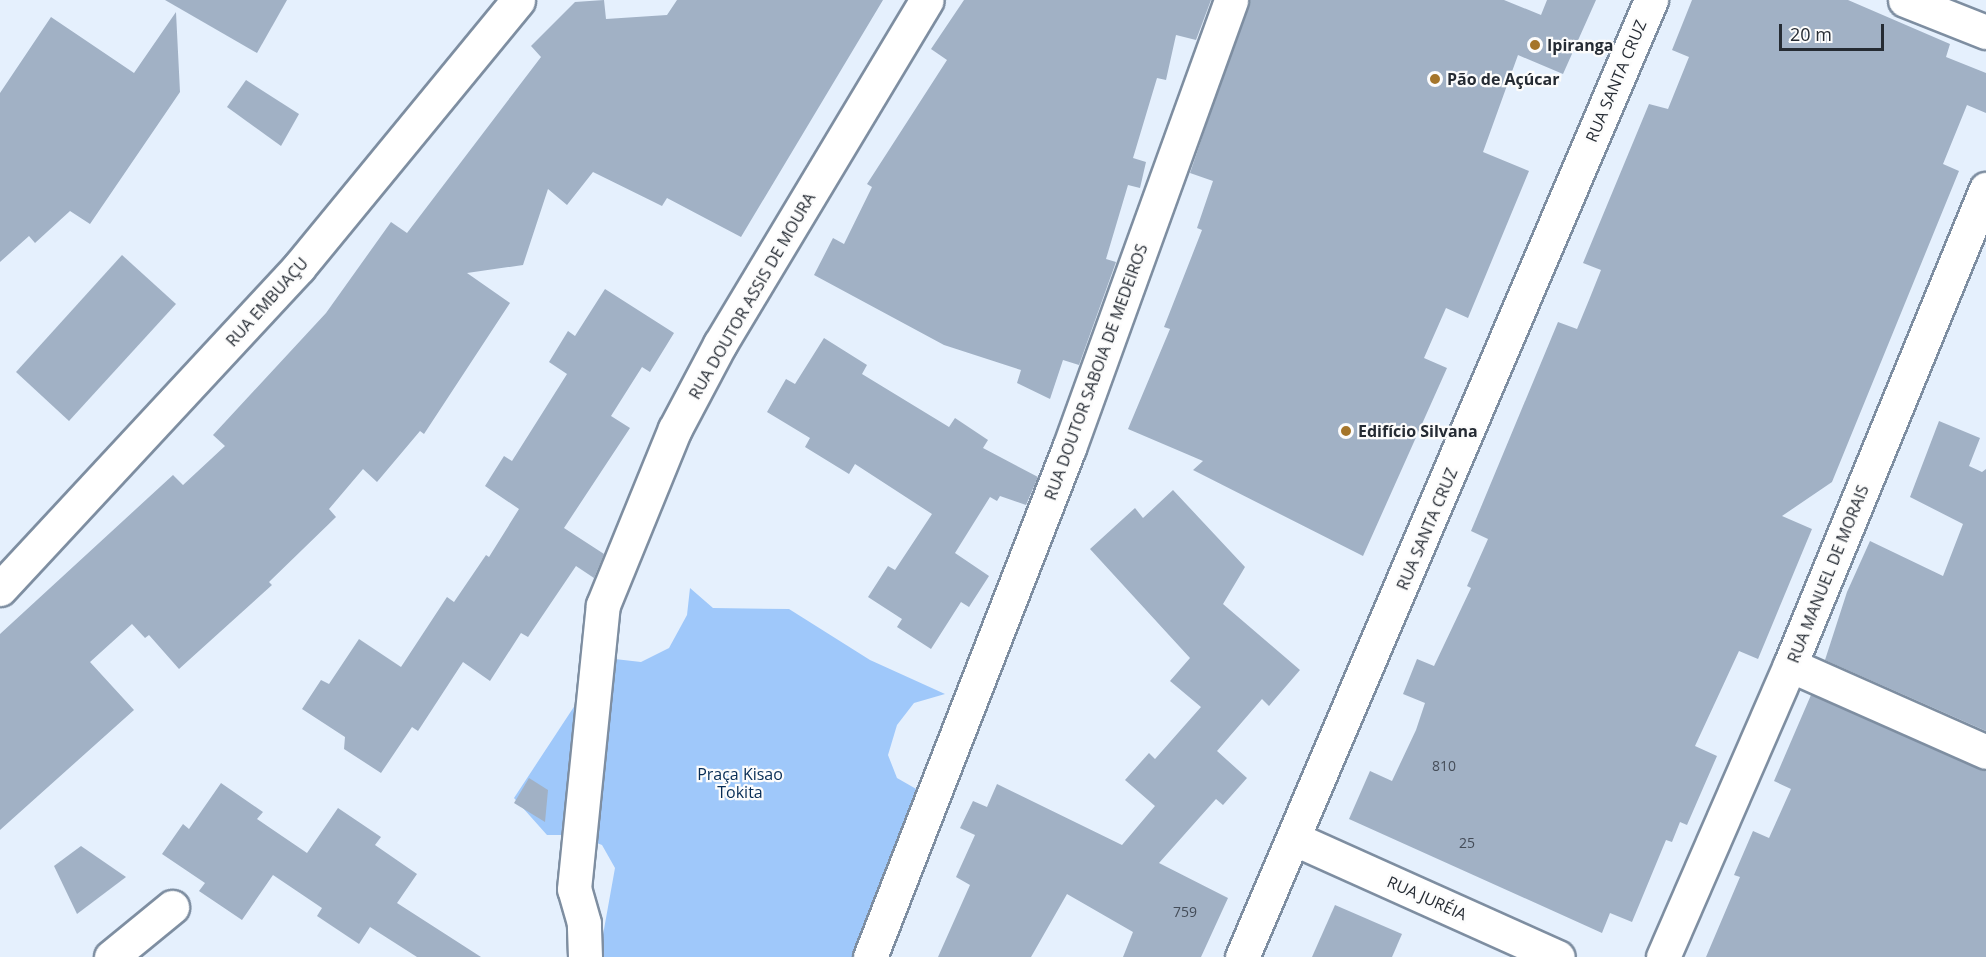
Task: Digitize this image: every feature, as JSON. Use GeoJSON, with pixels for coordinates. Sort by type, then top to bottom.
{"type":"FeatureCollection","features":[{"type":"Feature","properties":{"kind":"street","name":"RUA EMBUAÇU"},"geometry":{"type":"LineString","coordinates":[[0,589],[299,267],[518,0]]}},
{"type":"Feature","properties":{"kind":"street","name":"RUA DOUTOR ASSIS DE MOURA"},"geometry":{"type":"LineString","coordinates":[[585,957],[584,922],[574,890],[603,605],[675,429],[720,344],[927,0]]}},
{"type":"Feature","properties":{"kind":"street","name":"RUA DOUTOR SABOIA DE MEDEIROS"},"geometry":{"type":"LineString","coordinates":[[870,957],[1069,448],[1231,0]]}},
{"type":"Feature","properties":{"kind":"street","name":"RUA SANTA CRUZ"},"geometry":{"type":"LineString","coordinates":[[1242,957],[1295,838],[1651,0]]}},
{"type":"Feature","properties":{"kind":"street"},"geometry":{"type":"LineString","coordinates":[[1905,0],[1986,32]]}},
{"type":"Feature","properties":{"kind":"street","name":"RUA MANUEL DE MORAIS"},"geometry":{"type":"LineString","coordinates":[[1663,957],[1790,665],[1986,189]]}},
{"type":"Feature","properties":{"kind":"street"},"geometry":{"type":"LineString","coordinates":[[1790,665],[1986,752]]}},
{"type":"Feature","properties":{"kind":"street","name":"RUA JURÉIA"},"geometry":{"type":"LineString","coordinates":[[1295,838],[1558,957]]}},
{"type":"Feature","properties":{"kind":"street"},"geometry":{"type":"LineString","coordinates":[[111,957],[172,908]]}},
{"type":"Feature","properties":{"kind":"green space","name":"Praça Kisao Tokita"},"geometry":{"type":"Polygon","coordinates":[[[690,588],[713,608],[789,609],[870,660],[945,694],[914,703],[897,725],[888,755],[897,778],[925,794],[954,794],[888,957],[599,957],[615,868],[602,845],[576,835],[547,835],[514,798],[606,658],[641,662],[669,648],[687,615],[690,588]]]}},
{"type":"Feature","properties":{"kind":"building"},"geometry":{"type":"Polygon","coordinates":[[[165,0],[287,0],[257,53],[165,0]]]}},
{"type":"Feature","properties":{"kind":"building"},"geometry":{"type":"Polygon","coordinates":[[[604,0],[606,19],[667,15],[677,0],[883,0],[741,237],[667,198],[662,206],[593,172],[567,205],[548,189],[523,265],[467,273],[510,303],[424,434],[420,431],[377,482],[363,469],[329,509],[336,517],[269,582],[272,585],[179,669],[149,635],[145,638],[132,624],[90,662],[134,710],[0,830],[0,634],[173,475],[183,485],[225,446],[213,435],[326,313],[391,222],[407,233],[541,57],[531,46],[575,2],[604,0]]]}},
{"type":"Feature","properties":{"kind":"building"},"geometry":{"type":"Polygon","coordinates":[[[964,0],[1211,0],[1196,40],[1176,35],[1166,80],[1157,78],[1133,158],[1146,162],[1140,188],[1128,185],[1106,259],[1116,262],[1079,365],[1063,360],[1050,399],[1017,383],[1021,370],[944,345],[814,275],[833,238],[844,244],[872,187],[867,184],[947,60],[931,49],[964,0]]]}},
{"type":"Feature","properties":{"kind":"building"},"geometry":{"type":"Polygon","coordinates":[[[1249,0],[1504,0],[1541,15],[1547,0],[1596,0],[1563,74],[1518,55],[1483,152],[1529,171],[1468,318],[1446,308],[1424,358],[1447,368],[1363,556],[1193,470],[1203,461],[1128,429],[1170,329],[1164,327],[1202,230],[1197,228],[1213,181],[1190,173],[1249,0]]]}},
{"type":"Feature","properties":{"kind":"building"},"geometry":{"type":"Polygon","coordinates":[[[1692,0],[1848,0],[1950,44],[1946,57],[1986,73],[1986,113],[1967,105],[1943,164],[1959,171],[1832,482],[1782,516],[1812,529],[1758,659],[1739,651],[1695,746],[1717,756],[1687,825],[1680,822],[1672,842],[1666,840],[1632,922],[1610,913],[1602,933],[1349,819],[1370,771],[1392,781],[1416,730],[1425,703],[1403,694],[1417,659],[1434,666],[1471,588],[1467,586],[1488,539],[1471,531],[1558,322],[1577,329],[1601,270],[1583,263],[1649,104],[1668,109],[1689,57],[1672,50],[1692,0]]]}},
{"type":"Feature","properties":{"kind":"building"},"geometry":{"type":"Polygon","coordinates":[[[176,12],[180,92],[90,224],[70,211],[35,243],[29,236],[0,262],[0,93],[51,17],[134,73],[176,12]]]}},
{"type":"Feature","properties":{"kind":"building"},"geometry":{"type":"Polygon","coordinates":[[[246,80],[299,114],[281,146],[227,107],[246,80]]]}},
{"type":"Feature","properties":{"kind":"building"},"geometry":{"type":"Polygon","coordinates":[[[122,255],[176,304],[69,421],[16,372],[122,255]]]}},
{"type":"Feature","properties":{"kind":"building"},"geometry":{"type":"Polygon","coordinates":[[[605,289],[674,333],[650,372],[642,367],[611,416],[630,428],[564,528],[604,554],[594,578],[576,566],[528,637],[521,633],[490,681],[463,662],[418,731],[412,727],[381,773],[344,749],[345,737],[302,709],[321,680],[329,684],[359,639],[401,667],[447,597],[454,602],[486,555],[489,557],[519,509],[485,486],[504,456],[512,461],[567,374],[549,362],[568,331],[575,336],[605,289]]]}},
{"type":"Feature","properties":{"kind":"building"},"geometry":{"type":"Polygon","coordinates":[[[824,338],[867,365],[862,374],[949,427],[955,418],[988,440],[983,448],[1038,477],[1026,505],[1000,496],[997,501],[990,497],[955,553],[989,576],[969,607],[961,602],[931,649],[897,627],[902,619],[868,597],[888,566],[895,570],[932,514],[855,464],[849,474],[805,447],[810,438],[767,412],[786,379],[795,384],[824,338]]]}},
{"type":"Feature","properties":{"kind":"building"},"geometry":{"type":"Polygon","coordinates":[[[1939,421],[1980,438],[1969,466],[1982,472],[1986,469],[1986,731],[1825,660],[1847,592],[1870,541],[1943,576],[1963,524],[1910,497],[1939,421]]]}},
{"type":"Feature","properties":{"kind":"building"},"geometry":{"type":"Polygon","coordinates":[[[1173,490],[1245,567],[1223,604],[1300,670],[1269,706],[1262,699],[1217,751],[1247,778],[1223,805],[1216,799],[1159,863],[1228,898],[1201,957],[1123,957],[1133,932],[1067,894],[1031,957],[938,957],[970,885],[956,877],[975,835],[960,828],[973,801],[987,807],[997,784],[1122,845],[1155,806],[1125,780],[1149,753],[1155,759],[1201,707],[1170,681],[1190,658],[1090,549],[1135,508],[1143,518],[1173,490]]]}},
{"type":"Feature","properties":{"kind":"building"},"geometry":{"type":"Polygon","coordinates":[[[1811,695],[1986,770],[1986,957],[1706,957],[1740,877],[1734,875],[1753,831],[1769,838],[1791,789],[1774,781],[1811,695]]]}},
{"type":"Feature","properties":{"kind":"building"},"geometry":{"type":"Polygon","coordinates":[[[529,778],[548,790],[545,822],[514,803],[529,778]]]}},
{"type":"Feature","properties":{"kind":"building"},"geometry":{"type":"Polygon","coordinates":[[[221,783],[263,812],[257,819],[307,853],[338,808],[381,837],[375,845],[417,874],[397,903],[481,957],[417,957],[370,927],[359,944],[317,916],[322,908],[273,875],[242,920],[199,891],[205,883],[162,854],[183,824],[189,829],[221,783]]]}},
{"type":"Feature","properties":{"kind":"building"},"geometry":{"type":"Polygon","coordinates":[[[81,846],[126,877],[77,914],[54,866],[81,846]]]}},
{"type":"Feature","properties":{"kind":"building"},"geometry":{"type":"Polygon","coordinates":[[[1335,905],[1402,934],[1392,957],[1312,957],[1335,905]]]}},
{"type":"Feature","properties":{"kind":"place","name":"Ipiranga"},"geometry":{"type":"Point","coordinates":[1535,45]}},
{"type":"Feature","properties":{"kind":"place","name":"Pão de Açúcar"},"geometry":{"type":"Point","coordinates":[1435,79]}},
{"type":"Feature","properties":{"kind":"place","name":"Edifício Silvana"},"geometry":{"type":"Point","coordinates":[1346,431]}}]}
